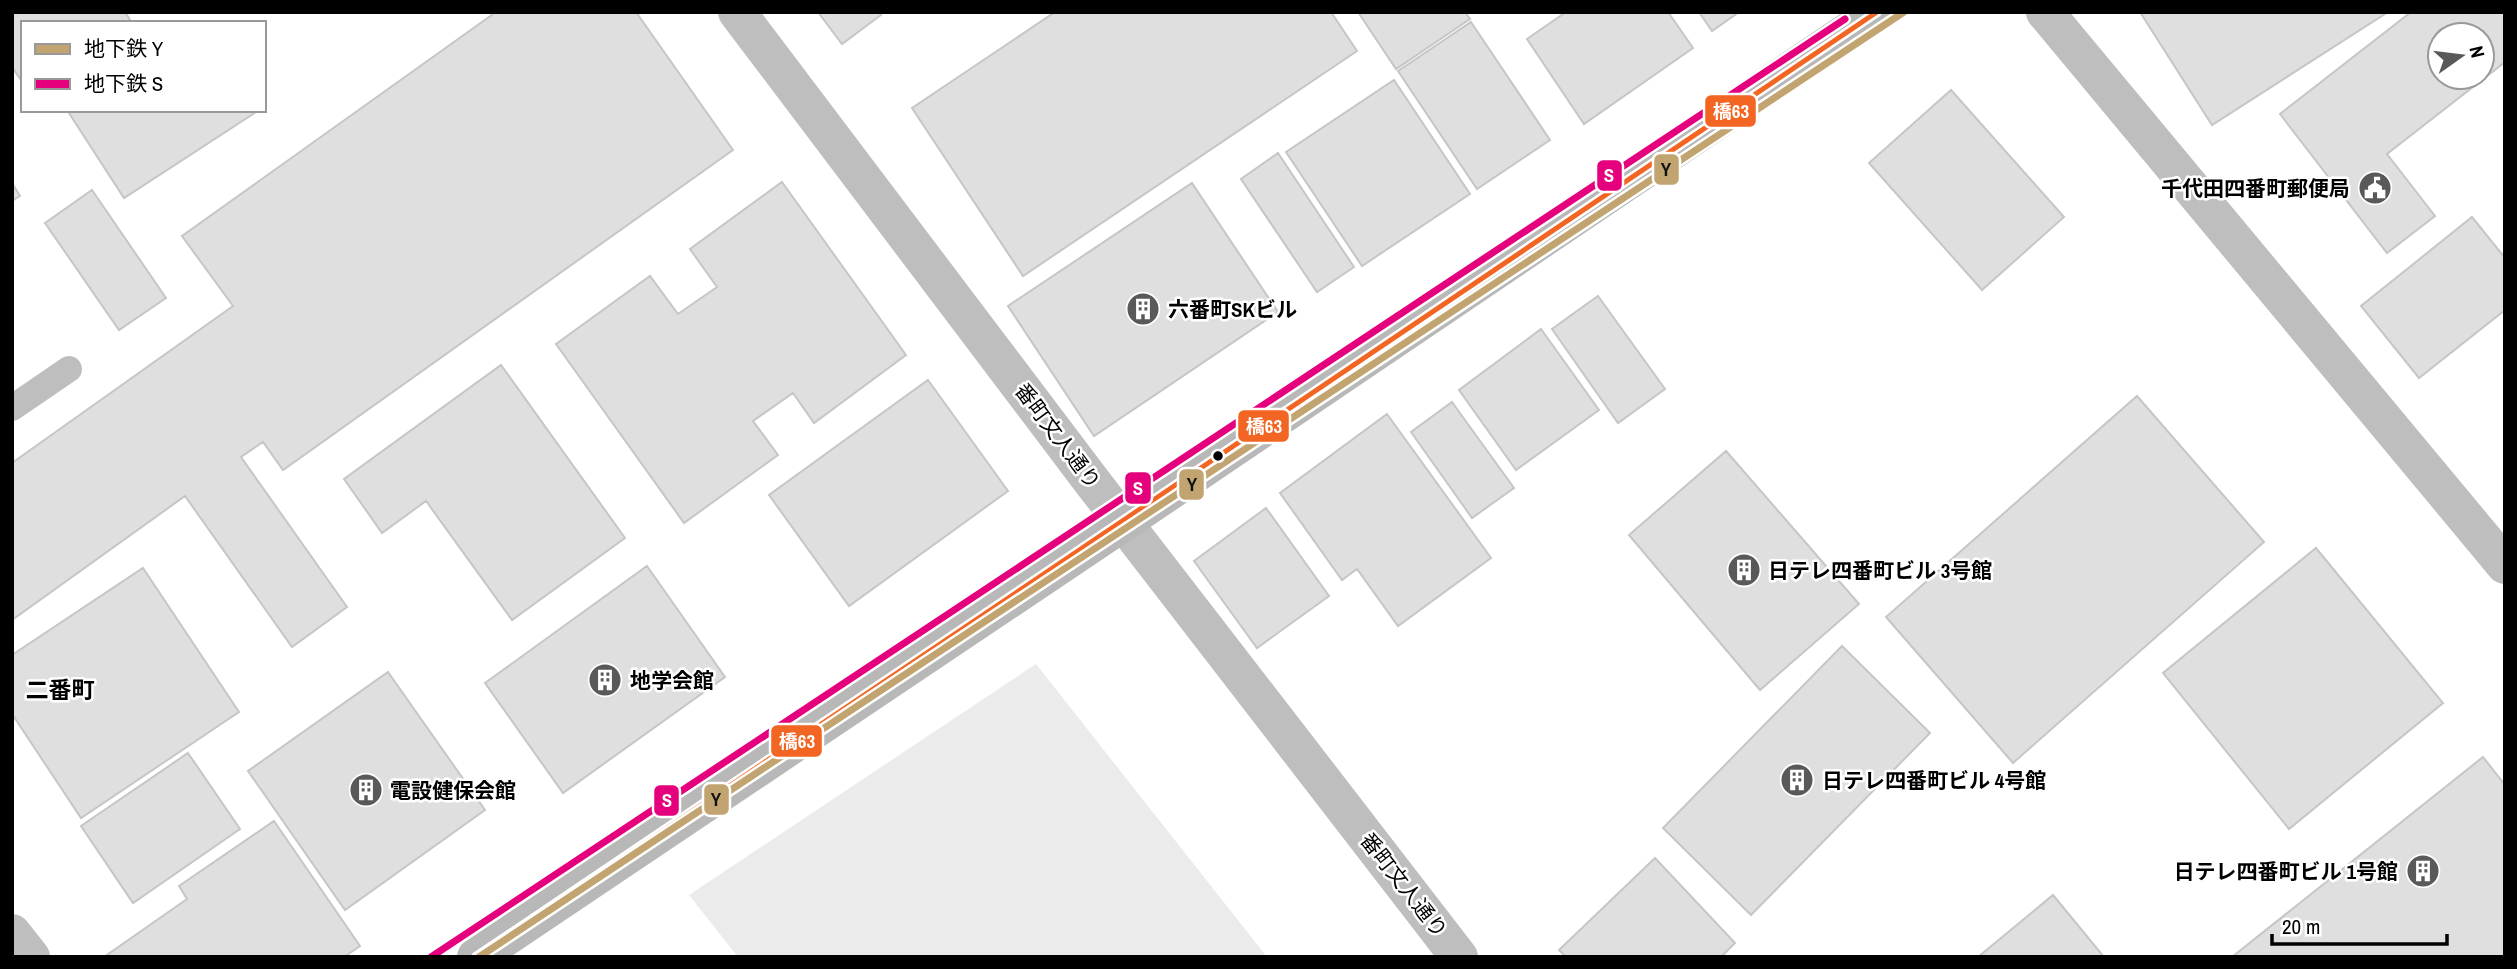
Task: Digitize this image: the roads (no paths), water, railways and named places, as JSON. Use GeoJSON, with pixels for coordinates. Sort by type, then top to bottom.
{"type":"FeatureCollection","features":[{"type":"Feature","properties":{"kind":"street","name":"番町文人通り"},"geometry":{"type":"LineString","coordinates":[[737,12],[1124,522],[1459,957]]}},
{"type":"Feature","properties":{"kind":"street"},"geometry":{"type":"LineString","coordinates":[[475,957],[1877,12]]}},
{"type":"Feature","properties":{"kind":"street"},"geometry":{"type":"LineString","coordinates":[[2045,12],[2505,565]]}},
{"type":"Feature","properties":{"kind":"street"},"geometry":{"type":"LineString","coordinates":[[12,933],[31,957]]}},
{"type":"Feature","properties":{"kind":"lane"},"geometry":{"type":"LineString","coordinates":[[12,408],[69,369]]}},
{"type":"Feature","properties":{"kind":"metro line","name":"Y"},"geometry":{"type":"LineString","coordinates":[[479,957],[1904,12]]}},
{"type":"Feature","properties":{"kind":"metro line","name":"S"},"geometry":{"type":"LineString","coordinates":[[431,957],[1845,19]]}},
{"type":"Feature","properties":{"kind":"place","name":"千代田四番町郵便局"},"geometry":{"type":"Point","coordinates":[2375,188]}},
{"type":"Feature","properties":{"kind":"place","name":"六番町SKビル"},"geometry":{"type":"Point","coordinates":[1143,309]}},
{"type":"Feature","properties":{"kind":"place","name":"日テレ四番町ビル 3号館"},"geometry":{"type":"Point","coordinates":[1744,570]}},
{"type":"Feature","properties":{"kind":"place","name":"地学会館"},"geometry":{"type":"Point","coordinates":[605,680]}},
{"type":"Feature","properties":{"kind":"place","name":"日テレ四番町ビル 4号館"},"geometry":{"type":"Point","coordinates":[1797,780]}},
{"type":"Feature","properties":{"kind":"place","name":"電設健保会館"},"geometry":{"type":"Point","coordinates":[366,790]}},
{"type":"Feature","properties":{"kind":"place","name":"日テレ四番町ビル 1号館"},"geometry":{"type":"Point","coordinates":[2423,871]}},
{"type":"Feature","properties":{"kind":"district","name":"二番町"},"geometry":{"type":"Point","coordinates":[60,689]}}]}
